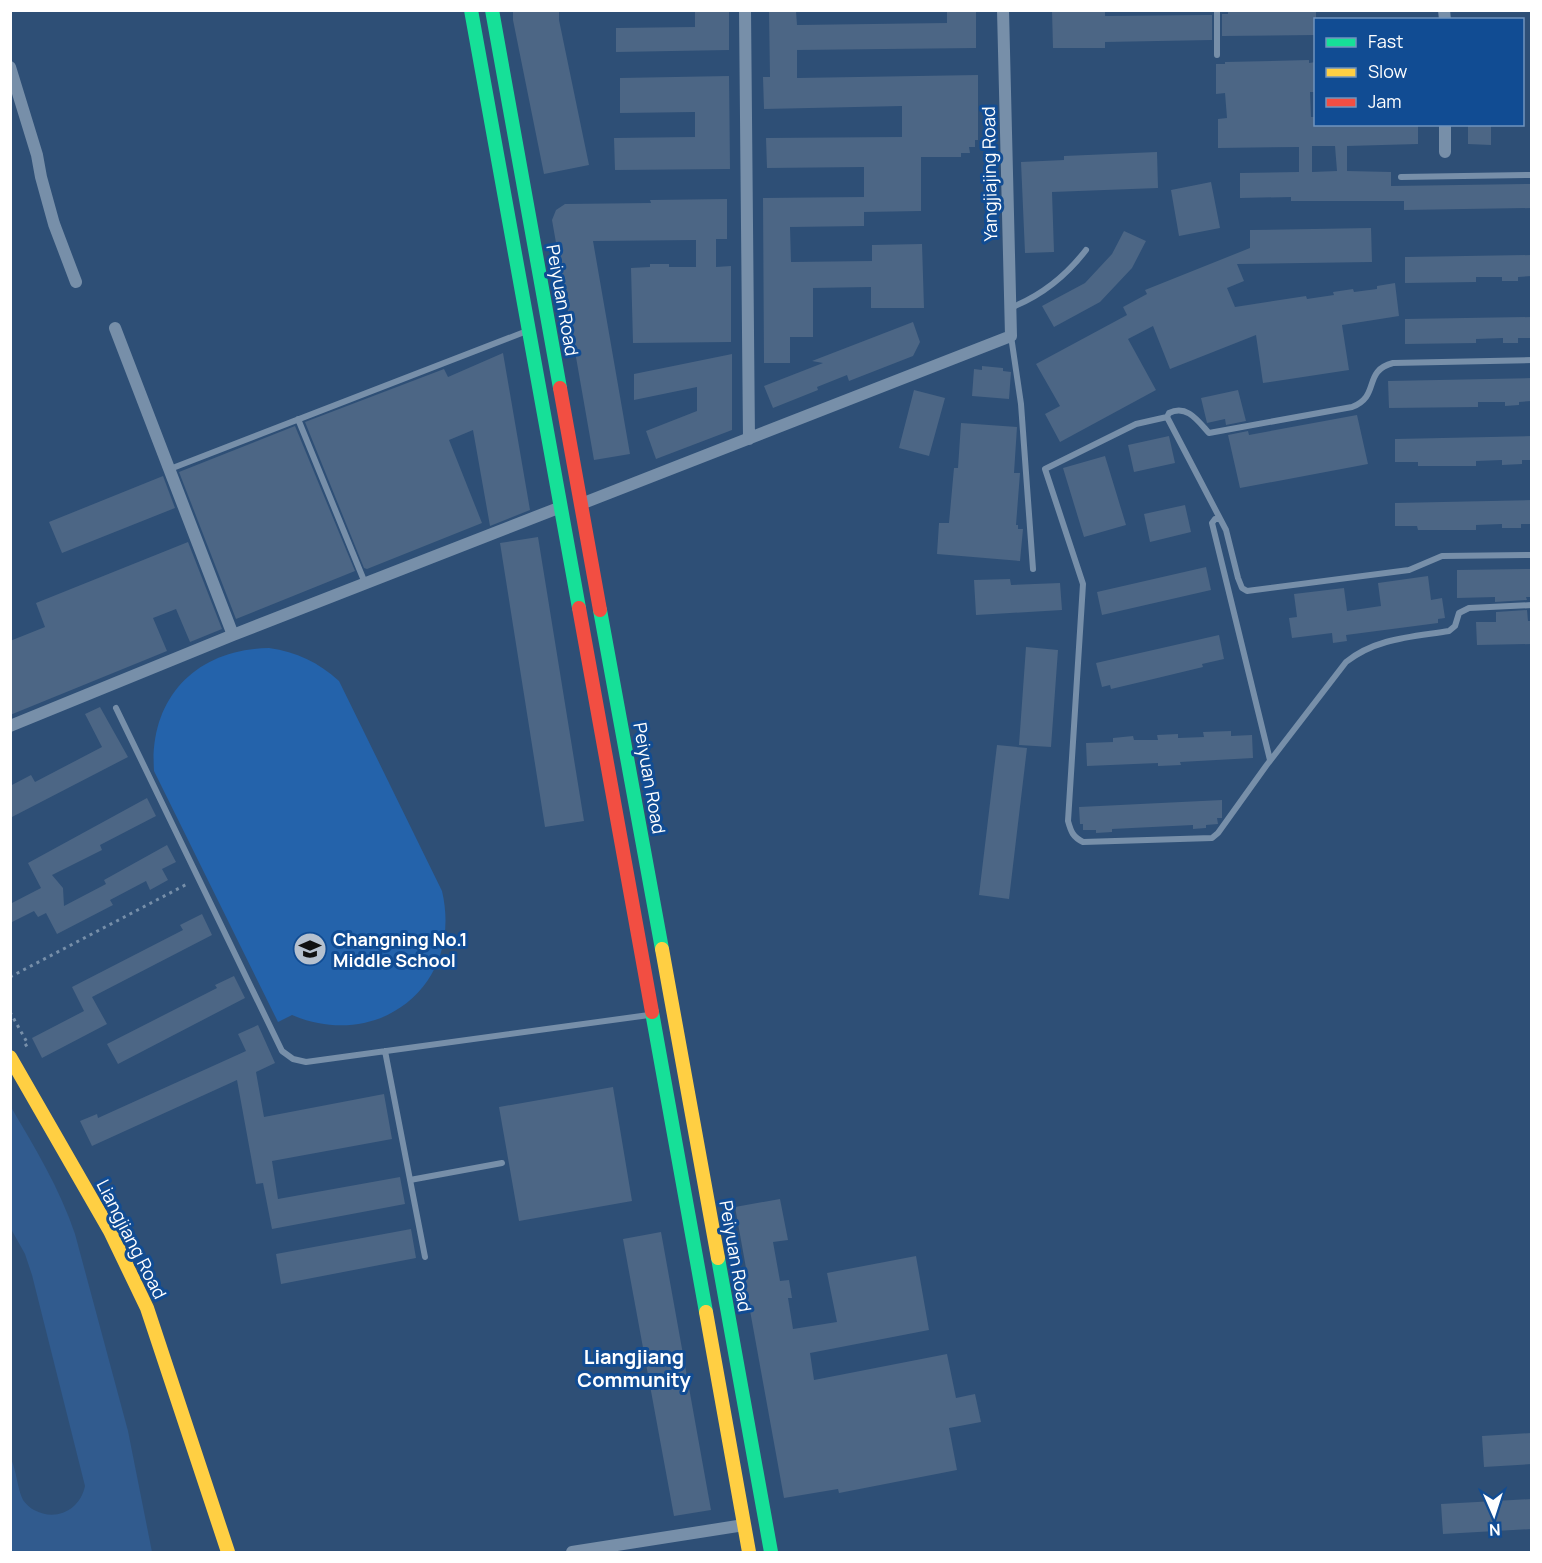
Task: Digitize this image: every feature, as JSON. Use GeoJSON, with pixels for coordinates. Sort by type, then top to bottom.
{"type":"FeatureCollection","features":[{"type":"Feature","properties":{"kind":"main road"},"geometry":{"type":"LineString","coordinates":[[471,10],[749,1552]]}},
{"type":"Feature","properties":{"kind":"main road","name":"Peiyuan Road"},"geometry":{"type":"LineString","coordinates":[[492,10],[771,1552]]}},
{"type":"Feature","properties":{"kind":"main road","name":"Liangjiang Road"},"geometry":{"type":"LineString","coordinates":[[16,1052],[110,1231],[147,1308],[228,1552]]}},
{"type":"Feature","properties":{"kind":"street"},"geometry":{"type":"LineString","coordinates":[[745,10],[749,439]]}},
{"type":"Feature","properties":{"kind":"street","name":"Yangjiajing Road"},"geometry":{"type":"LineString","coordinates":[[1003,10],[1011,336]]}},
{"type":"Feature","properties":{"kind":"street"},"geometry":{"type":"LineString","coordinates":[[10,67],[37,155],[40,177],[54,224],[76,282]]}},
{"type":"Feature","properties":{"kind":"street"},"geometry":{"type":"LineString","coordinates":[[1445,126],[1445,152]]}},
{"type":"Feature","properties":{"kind":"street"},"geometry":{"type":"LineString","coordinates":[[115,328],[233,635]]}},
{"type":"Feature","properties":{"kind":"street"},"geometry":{"type":"LineString","coordinates":[[582,504],[1011,336]]}},
{"type":"Feature","properties":{"kind":"street"},"geometry":{"type":"LineString","coordinates":[[10,726],[233,635],[561,507]]}},
{"type":"Feature","properties":{"kind":"street"},"geometry":{"type":"LineString","coordinates":[[572,1552],[744,1525]]}},
{"type":"Feature","properties":{"kind":"lane"},"geometry":{"type":"LineString","coordinates":[[1217,10],[1217,55]]}},
{"type":"Feature","properties":{"kind":"lane"},"geometry":{"type":"LineString","coordinates":[[1401,177],[1532,175]]}},
{"type":"Feature","properties":{"kind":"lane"},"geometry":{"type":"LineString","coordinates":[[1010,308],[1043,291],[1071,268],[1086,250]]}},
{"type":"Feature","properties":{"kind":"lane"},"geometry":{"type":"LineString","coordinates":[[169,469],[529,330]]}},
{"type":"Feature","properties":{"kind":"lane"},"geometry":{"type":"LineString","coordinates":[[1011,336],[1021,404],[1033,568]]}},
{"type":"Feature","properties":{"kind":"lane"},"geometry":{"type":"LineString","coordinates":[[1532,360],[1393,363],[1381,366],[1376,372],[1366,399],[1352,407],[1209,433],[1186,411],[1174,410],[1167,417],[1136,424],[1045,469],[1083,584],[1068,821],[1071,832],[1083,842],[1212,838],[1346,662],[1367,647],[1385,641],[1449,631],[1455,626],[1459,613],[1469,608],[1532,605]]}},
{"type":"Feature","properties":{"kind":"lane"},"geometry":{"type":"LineString","coordinates":[[1167,417],[1226,530],[1242,588],[1246,591],[1409,570],[1442,556],[1532,555]]}},
{"type":"Feature","properties":{"kind":"lane"},"geometry":{"type":"LineString","coordinates":[[298,419],[366,584]]}},
{"type":"Feature","properties":{"kind":"lane"},"geometry":{"type":"LineString","coordinates":[[1220,519],[1215,519],[1212,523],[1270,760]]}},
{"type":"Feature","properties":{"kind":"lane"},"geometry":{"type":"LineString","coordinates":[[116,708],[282,1051],[293,1059],[306,1062],[653,1014]]}},
{"type":"Feature","properties":{"kind":"lane"},"geometry":{"type":"LineString","coordinates":[[384,1052],[425,1257]]}},
{"type":"Feature","properties":{"kind":"lane"},"geometry":{"type":"LineString","coordinates":[[410,1180],[502,1163]]}},
{"type":"Feature","properties":{"kind":"path"},"geometry":{"type":"LineString","coordinates":[[10,977],[198,878]]}},
{"type":"Feature","properties":{"kind":"path"},"geometry":{"type":"LineString","coordinates":[[10,1012],[28,1044],[16,1052]]}},
{"type":"Feature","properties":{"kind":"shaded area"},"geometry":{"type":"Polygon","coordinates":[[[269,648],[307,659],[339,681],[442,891],[445,925],[440,955],[427,981],[408,1002],[383,1017],[355,1024],[324,1024],[292,1015],[278,1022],[154,771],[155,745],[160,721],[169,700],[182,682],[199,668],[220,657],[269,648]]]}},
{"type":"Feature","properties":{"kind":"shaded area"},"geometry":{"type":"Polygon","coordinates":[[[11,1107],[38,1153],[75,1234],[128,1431],[152,1552],[11,1552],[11,1459],[23,1500],[31,1508],[42,1513],[51,1515],[66,1512],[78,1502],[85,1486],[32,1275],[25,1254],[11,1229],[11,1107]]]}},
{"type":"Feature","properties":{"kind":"building"},"geometry":{"type":"Polygon","coordinates":[[[513,10],[559,10],[559,20],[589,165],[544,174],[513,20],[513,10]]]}},
{"type":"Feature","properties":{"kind":"building"},"geometry":{"type":"Polygon","coordinates":[[[695,10],[729,10],[729,50],[616,52],[616,28],[695,27],[695,10]]]}},
{"type":"Feature","properties":{"kind":"building"},"geometry":{"type":"Polygon","coordinates":[[[947,10],[976,10],[976,48],[797,50],[797,78],[978,75],[978,140],[975,140],[975,147],[969,147],[970,153],[961,153],[961,157],[921,157],[921,211],[864,212],[864,226],[790,227],[791,262],[872,261],[872,245],[922,244],[924,308],[871,308],[871,287],[813,288],[813,337],[790,337],[790,363],[764,363],[763,198],[864,197],[864,167],[767,168],[766,138],[902,137],[902,106],[764,109],[763,77],[770,77],[769,11],[796,11],[797,25],[947,23],[947,10]]]}},
{"type":"Feature","properties":{"kind":"building"},"geometry":{"type":"Polygon","coordinates":[[[1052,10],[1105,10],[1105,16],[1212,15],[1212,40],[1105,42],[1105,48],[1053,48],[1052,10]]]}},
{"type":"Feature","properties":{"kind":"building"},"geometry":{"type":"Polygon","coordinates":[[[1228,10],[1316,10],[1314,35],[1222,36],[1222,14],[1228,14],[1228,10]]]}},
{"type":"Feature","properties":{"kind":"building"},"geometry":{"type":"Polygon","coordinates":[[[1309,60],[1309,63],[1314,62],[1314,92],[1310,92],[1311,117],[1314,117],[1314,126],[1418,126],[1418,144],[1347,146],[1347,171],[1391,172],[1391,186],[1532,184],[1532,208],[1404,210],[1404,201],[1291,201],[1291,197],[1240,198],[1240,173],[1299,172],[1299,147],[1218,148],[1218,119],[1227,118],[1225,93],[1216,94],[1216,64],[1225,64],[1225,62],[1309,60]],[[1312,146],[1312,172],[1337,171],[1335,146],[1312,146]]]}},
{"type":"Feature","properties":{"kind":"building"},"geometry":{"type":"Polygon","coordinates":[[[729,76],[730,169],[615,170],[614,138],[695,137],[695,112],[620,113],[620,78],[729,76]]]}},
{"type":"Feature","properties":{"kind":"building"},"geometry":{"type":"Polygon","coordinates":[[[1468,126],[1491,126],[1491,145],[1468,144],[1468,126]]]}},
{"type":"Feature","properties":{"kind":"building"},"geometry":{"type":"Polygon","coordinates":[[[1157,152],[1158,188],[1052,192],[1054,252],[1025,253],[1021,162],[1064,160],[1064,156],[1157,152]]]}},
{"type":"Feature","properties":{"kind":"building"},"geometry":{"type":"Polygon","coordinates":[[[1211,182],[1220,228],[1179,236],[1171,190],[1211,182]]]}},
{"type":"Feature","properties":{"kind":"building"},"geometry":{"type":"Polygon","coordinates":[[[727,199],[727,239],[716,239],[716,267],[731,266],[731,342],[633,343],[631,268],[650,267],[650,264],[696,267],[696,240],[593,241],[630,454],[594,460],[552,220],[556,210],[565,204],[727,199]]]}},
{"type":"Feature","properties":{"kind":"building"},"geometry":{"type":"Polygon","coordinates":[[[1371,228],[1372,262],[1237,264],[1244,281],[1227,288],[1235,307],[1306,296],[1307,299],[1334,295],[1333,292],[1353,289],[1354,292],[1377,289],[1377,286],[1395,283],[1399,316],[1342,325],[1349,370],[1263,383],[1256,335],[1170,369],[1153,326],[1128,339],[1156,390],[1060,442],[1045,414],[1060,406],[1036,364],[1127,315],[1123,307],[1147,294],[1145,290],[1250,248],[1250,230],[1371,228]]]}},
{"type":"Feature","properties":{"kind":"building"},"geometry":{"type":"Polygon","coordinates":[[[1124,231],[1146,241],[1132,268],[1100,302],[1054,327],[1042,306],[1085,283],[1112,254],[1124,231]]]}},
{"type":"Feature","properties":{"kind":"building"},"geometry":{"type":"Polygon","coordinates":[[[1532,255],[1532,276],[1518,277],[1518,281],[1502,281],[1502,277],[1476,277],[1476,282],[1405,283],[1405,257],[1532,255]]]}},
{"type":"Feature","properties":{"kind":"building"},"geometry":{"type":"Polygon","coordinates":[[[1532,317],[1532,338],[1518,338],[1518,343],[1503,343],[1503,338],[1476,339],[1476,343],[1405,344],[1405,319],[1532,317]]]}},
{"type":"Feature","properties":{"kind":"building"},"geometry":{"type":"Polygon","coordinates":[[[913,322],[920,342],[913,356],[849,381],[847,375],[817,387],[818,390],[773,408],[764,386],[823,363],[812,361],[913,322]]]}},
{"type":"Feature","properties":{"kind":"building"},"geometry":{"type":"Polygon","coordinates":[[[503,353],[530,510],[490,526],[473,430],[449,440],[482,523],[367,569],[364,568],[305,422],[444,369],[448,377],[503,353]]]}},
{"type":"Feature","properties":{"kind":"building"},"geometry":{"type":"Polygon","coordinates":[[[732,354],[732,430],[656,459],[646,431],[697,411],[697,387],[634,400],[634,374],[732,354]]]}},
{"type":"Feature","properties":{"kind":"building"},"geometry":{"type":"Polygon","coordinates":[[[982,366],[1003,368],[1003,371],[1011,372],[1009,399],[972,396],[974,369],[982,370],[982,366]]]}},
{"type":"Feature","properties":{"kind":"building"},"geometry":{"type":"Polygon","coordinates":[[[1532,378],[1532,401],[1519,402],[1519,405],[1505,406],[1505,402],[1478,402],[1478,407],[1389,408],[1388,381],[1532,378]]]}},
{"type":"Feature","properties":{"kind":"building"},"geometry":{"type":"Polygon","coordinates":[[[914,390],[945,398],[929,456],[899,448],[914,390]]]}},
{"type":"Feature","properties":{"kind":"building"},"geometry":{"type":"Polygon","coordinates":[[[1238,390],[1246,421],[1226,425],[1225,419],[1207,423],[1201,398],[1238,390]]]}},
{"type":"Feature","properties":{"kind":"building"},"geometry":{"type":"Polygon","coordinates":[[[1357,415],[1368,464],[1240,488],[1228,435],[1248,431],[1249,435],[1357,415]]]}},
{"type":"Feature","properties":{"kind":"building"},"geometry":{"type":"Polygon","coordinates":[[[961,423],[1017,427],[1014,473],[1020,473],[1016,525],[1018,529],[1023,529],[1020,561],[937,554],[939,523],[949,523],[954,468],[958,468],[961,423]]]}},
{"type":"Feature","properties":{"kind":"building"},"geometry":{"type":"Polygon","coordinates":[[[295,426],[355,571],[236,619],[179,472],[295,426]]]}},
{"type":"Feature","properties":{"kind":"building"},"geometry":{"type":"Polygon","coordinates":[[[1169,436],[1175,463],[1134,472],[1128,445],[1169,436]]]}},
{"type":"Feature","properties":{"kind":"building"},"geometry":{"type":"Polygon","coordinates":[[[1532,436],[1532,460],[1522,460],[1522,464],[1502,465],[1502,460],[1476,461],[1476,466],[1418,466],[1418,462],[1395,462],[1395,439],[1532,436]]]}},
{"type":"Feature","properties":{"kind":"building"},"geometry":{"type":"Polygon","coordinates":[[[1105,456],[1126,525],[1084,537],[1063,468],[1105,456]]]}},
{"type":"Feature","properties":{"kind":"building"},"geometry":{"type":"Polygon","coordinates":[[[163,476],[175,508],[62,553],[49,522],[163,476]]]}},
{"type":"Feature","properties":{"kind":"building"},"geometry":{"type":"Polygon","coordinates":[[[1532,500],[1532,524],[1521,524],[1521,528],[1502,528],[1502,524],[1476,525],[1476,530],[1418,530],[1417,526],[1395,526],[1395,503],[1532,500]]]}},
{"type":"Feature","properties":{"kind":"building"},"geometry":{"type":"Polygon","coordinates":[[[1185,505],[1191,532],[1150,542],[1144,514],[1185,505]]]}},
{"type":"Feature","properties":{"kind":"building"},"geometry":{"type":"Polygon","coordinates":[[[538,537],[584,821],[545,827],[500,543],[538,537]]]}},
{"type":"Feature","properties":{"kind":"building"},"geometry":{"type":"Polygon","coordinates":[[[188,542],[222,629],[190,642],[176,609],[153,618],[167,651],[10,715],[10,641],[45,627],[36,603],[188,542]]]}},
{"type":"Feature","properties":{"kind":"building"},"geometry":{"type":"Polygon","coordinates":[[[1206,567],[1211,590],[1102,615],[1097,592],[1206,567]]]}},
{"type":"Feature","properties":{"kind":"building"},"geometry":{"type":"Polygon","coordinates":[[[1532,569],[1532,597],[1526,597],[1527,600],[1495,602],[1495,597],[1457,598],[1457,570],[1532,569]]]}},
{"type":"Feature","properties":{"kind":"building"},"geometry":{"type":"Polygon","coordinates":[[[1428,576],[1431,600],[1442,598],[1445,618],[1438,619],[1438,623],[1346,635],[1347,641],[1333,643],[1332,633],[1292,638],[1289,618],[1297,617],[1294,594],[1344,588],[1347,611],[1381,606],[1378,583],[1428,576]]]}},
{"type":"Feature","properties":{"kind":"building"},"geometry":{"type":"Polygon","coordinates":[[[1010,579],[1011,585],[1060,583],[1062,610],[976,615],[974,580],[1010,579]]]}},
{"type":"Feature","properties":{"kind":"building"},"geometry":{"type":"Polygon","coordinates":[[[1527,610],[1528,621],[1532,621],[1532,644],[1477,645],[1476,622],[1496,622],[1496,612],[1527,610]]]}},
{"type":"Feature","properties":{"kind":"building"},"geometry":{"type":"Polygon","coordinates":[[[1219,635],[1224,659],[1202,664],[1203,667],[1111,689],[1110,685],[1102,687],[1096,663],[1219,635]]]}},
{"type":"Feature","properties":{"kind":"building"},"geometry":{"type":"Polygon","coordinates":[[[1026,647],[1058,650],[1051,747],[1019,745],[1026,647]]]}},
{"type":"Feature","properties":{"kind":"building"},"geometry":{"type":"Polygon","coordinates":[[[100,707],[128,757],[10,818],[10,786],[31,775],[35,782],[102,747],[85,714],[100,707]]]}},
{"type":"Feature","properties":{"kind":"building"},"geometry":{"type":"Polygon","coordinates":[[[1231,731],[1231,736],[1252,735],[1253,758],[1180,762],[1181,765],[1158,766],[1158,763],[1087,766],[1086,743],[1113,742],[1113,738],[1133,736],[1134,740],[1158,740],[1157,735],[1178,734],[1178,738],[1204,737],[1203,732],[1231,731]]]}},
{"type":"Feature","properties":{"kind":"building"},"geometry":{"type":"Polygon","coordinates":[[[997,745],[1027,748],[1009,899],[979,895],[997,745]]]}},
{"type":"Feature","properties":{"kind":"building"},"geometry":{"type":"Polygon","coordinates":[[[147,798],[156,816],[100,845],[102,850],[52,875],[63,888],[64,906],[106,884],[104,880],[167,845],[176,862],[162,869],[168,880],[150,890],[146,881],[110,900],[113,905],[57,934],[46,913],[38,917],[34,911],[10,923],[10,904],[41,888],[28,863],[147,798]]]}},
{"type":"Feature","properties":{"kind":"building"},"geometry":{"type":"Polygon","coordinates":[[[1222,800],[1222,818],[1217,818],[1218,824],[1206,825],[1206,828],[1193,829],[1193,825],[1112,829],[1112,832],[1096,833],[1096,830],[1083,830],[1083,824],[1080,824],[1079,807],[1222,800]]]}},
{"type":"Feature","properties":{"kind":"building"},"geometry":{"type":"Polygon","coordinates":[[[202,914],[212,935],[92,997],[107,1024],[42,1058],[32,1038],[84,1011],[72,987],[183,930],[180,925],[202,914]]]}},
{"type":"Feature","properties":{"kind":"building"},"geometry":{"type":"Polygon","coordinates":[[[234,976],[245,998],[118,1064],[107,1044],[217,988],[215,985],[234,976]]]}},
{"type":"Feature","properties":{"kind":"building"},"geometry":{"type":"Polygon","coordinates":[[[258,1025],[275,1063],[256,1072],[264,1117],[384,1094],[392,1139],[272,1161],[278,1199],[400,1177],[405,1204],[272,1229],[263,1183],[256,1184],[237,1080],[92,1146],[80,1121],[97,1114],[98,1118],[246,1051],[238,1034],[258,1025]]]}},
{"type":"Feature","properties":{"kind":"building"},"geometry":{"type":"Polygon","coordinates":[[[613,1087],[632,1201],[519,1221],[499,1107],[613,1087]]]}},
{"type":"Feature","properties":{"kind":"building"},"geometry":{"type":"Polygon","coordinates":[[[780,1199],[788,1240],[773,1242],[780,1281],[789,1280],[792,1298],[788,1298],[793,1329],[837,1322],[827,1273],[916,1256],[929,1330],[810,1353],[814,1380],[947,1354],[956,1398],[975,1394],[981,1422],[949,1428],[957,1470],[839,1493],[838,1489],[784,1498],[749,1305],[744,1306],[737,1269],[746,1268],[735,1207],[780,1199]]]}},
{"type":"Feature","properties":{"kind":"building"},"geometry":{"type":"Polygon","coordinates":[[[411,1229],[416,1258],[281,1284],[276,1254],[411,1229]]]}},
{"type":"Feature","properties":{"kind":"building"},"geometry":{"type":"Polygon","coordinates":[[[661,1232],[711,1510],[674,1516],[623,1239],[661,1232]]]}},
{"type":"Feature","properties":{"kind":"building"},"geometry":{"type":"Polygon","coordinates":[[[1532,1433],[1532,1464],[1484,1467],[1482,1436],[1532,1433]]]}},
{"type":"Feature","properties":{"kind":"building"},"geometry":{"type":"Polygon","coordinates":[[[1532,1499],[1532,1529],[1443,1534],[1441,1504],[1532,1499]]]}},
{"type":"Feature","properties":{"kind":"traffic: fast"},"geometry":{"type":"LineString","coordinates":[[471,10],[579,608]]}},
{"type":"Feature","properties":{"kind":"traffic: fast"},"geometry":{"type":"LineString","coordinates":[[492,10],[560,388]]}},
{"type":"Feature","properties":{"kind":"traffic: fast"},"geometry":{"type":"LineString","coordinates":[[600,610],[662,949]]}},
{"type":"Feature","properties":{"kind":"traffic: fast"},"geometry":{"type":"LineString","coordinates":[[652,1012],[706,1312]]}},
{"type":"Feature","properties":{"kind":"traffic: fast"},"geometry":{"type":"LineString","coordinates":[[718,1258],[771,1552]]}},
{"type":"Feature","properties":{"kind":"traffic: slow"},"geometry":{"type":"LineString","coordinates":[[662,949],[718,1258]]}},
{"type":"Feature","properties":{"kind":"traffic: slow"},"geometry":{"type":"LineString","coordinates":[[10,1057],[110,1231],[147,1308],[228,1552]]}},
{"type":"Feature","properties":{"kind":"traffic: slow"},"geometry":{"type":"LineString","coordinates":[[706,1312],[749,1552]]}},
{"type":"Feature","properties":{"kind":"traffic: jam"},"geometry":{"type":"LineString","coordinates":[[560,388],[600,610]]}},
{"type":"Feature","properties":{"kind":"traffic: jam"},"geometry":{"type":"LineString","coordinates":[[579,608],[652,1012]]}},
{"type":"Feature","properties":{"kind":"place","name":"Changning No.1 Middle School"},"geometry":{"type":"Point","coordinates":[310,949]}},
{"type":"Feature","properties":{"kind":"district","name":"Liangjiang Community"},"geometry":{"type":"Point","coordinates":[634,1368]}}]}
